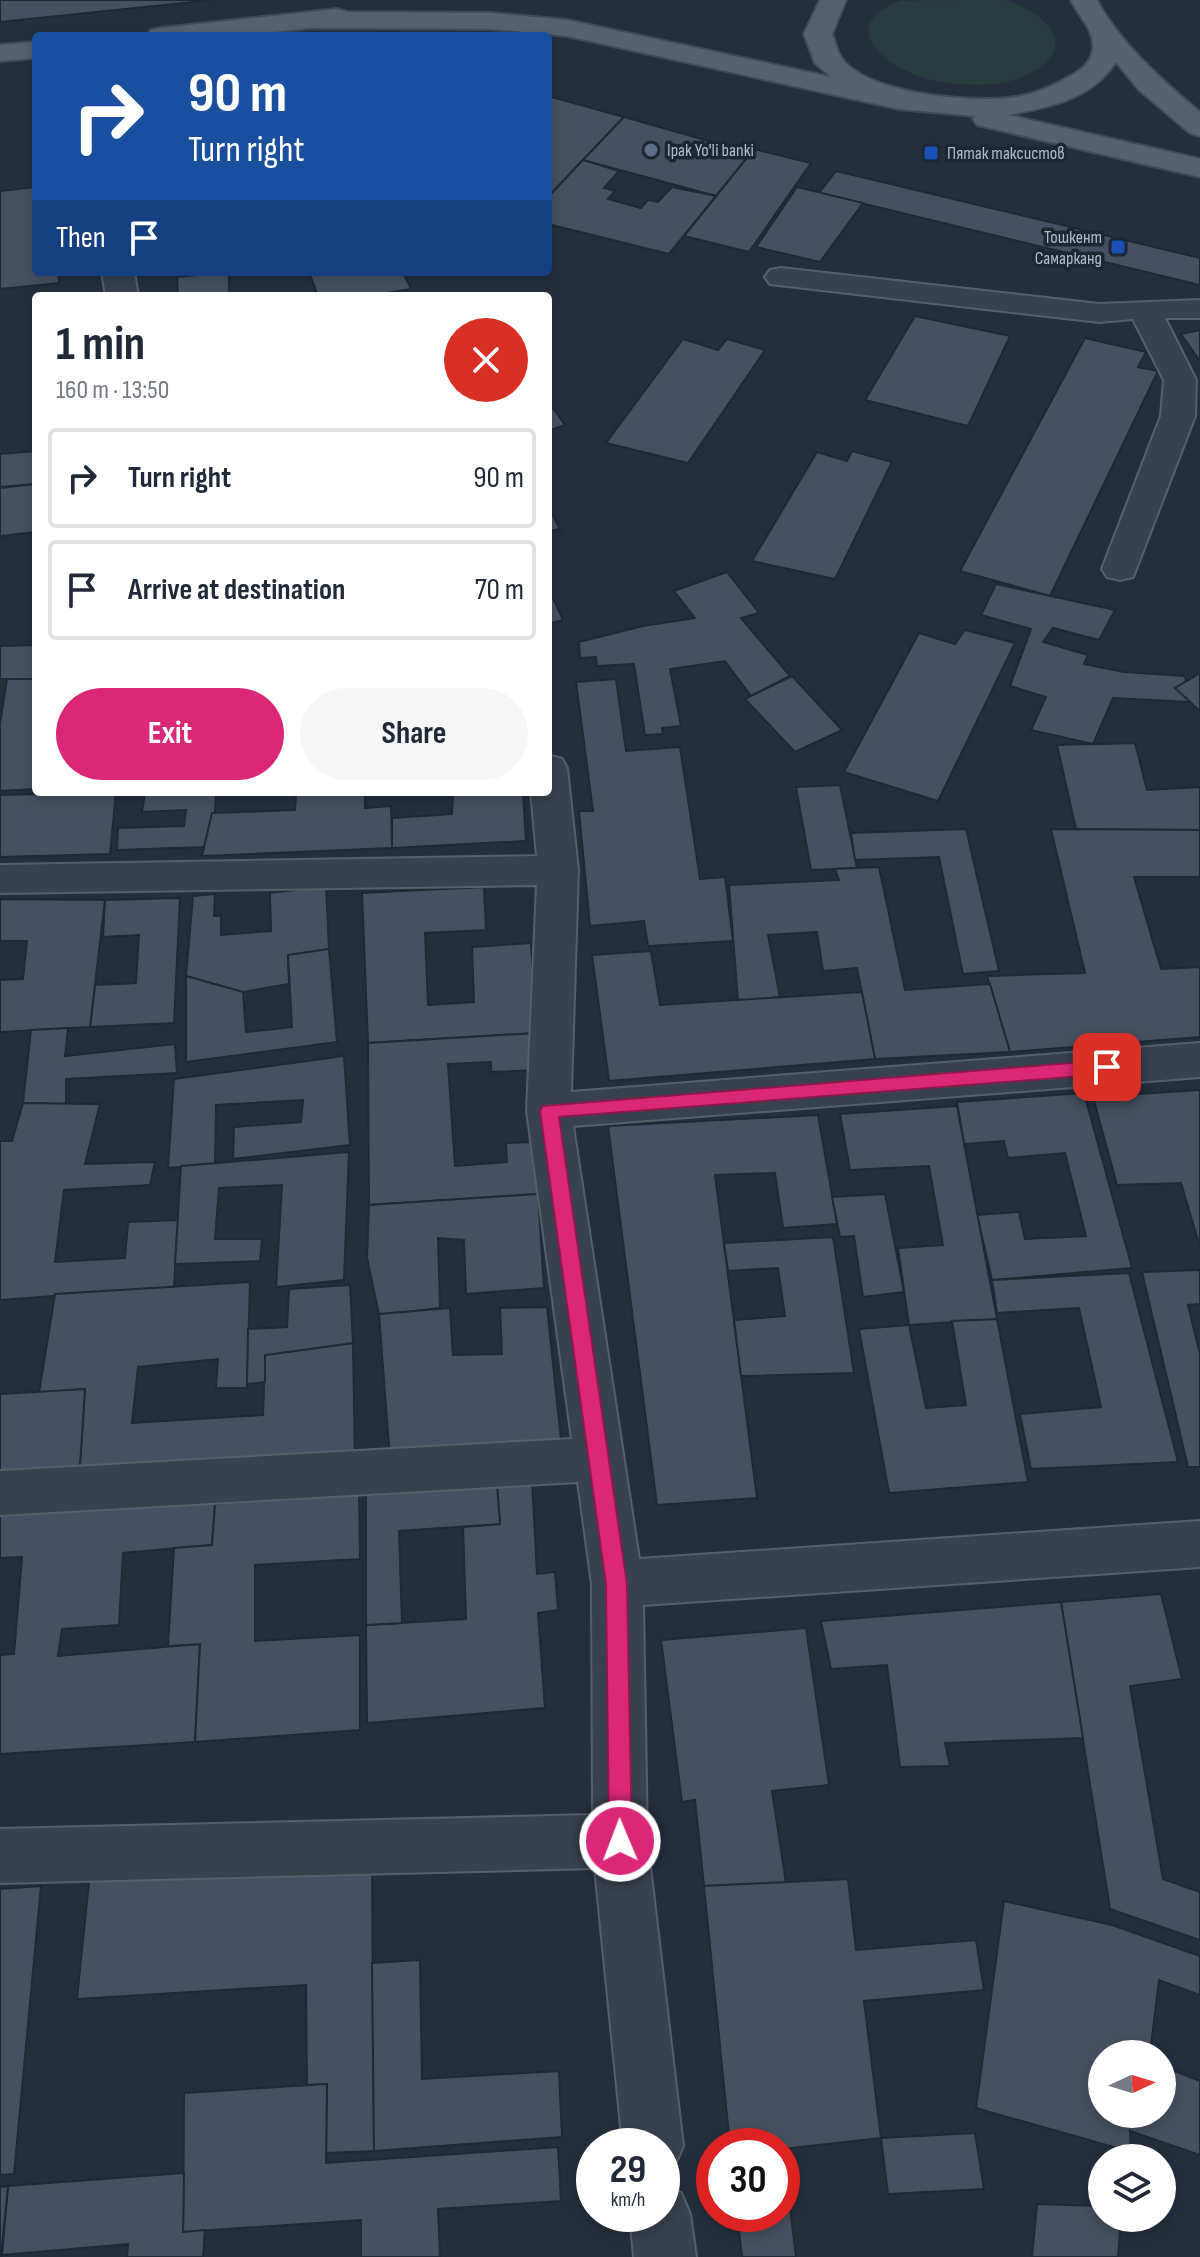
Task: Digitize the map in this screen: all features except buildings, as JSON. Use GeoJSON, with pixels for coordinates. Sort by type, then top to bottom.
{"type":"FeatureCollection","features":[{"type":"Feature","properties":{"kind":"main road"},"geometry":{"type":"LineString","coordinates":[[198,32],[481,0]]}},
{"type":"Feature","properties":{"kind":"main road"},"geometry":{"type":"LineString","coordinates":[[833,0],[820,15],[816,34],[823,53],[839,71],[865,87],[899,100]]}},
{"type":"Feature","properties":{"kind":"main road"},"geometry":{"type":"LineString","coordinates":[[937,108],[1006,108],[1055,98],[1082,84],[1101,67],[1107,47],[1087,9]]}},
{"type":"Feature","properties":{"kind":"main road"},"geometry":{"type":"LineString","coordinates":[[1087,9],[1149,84],[1200,127]]}},
{"type":"Feature","properties":{"kind":"main road"},"geometry":{"type":"LineString","coordinates":[[310,20],[491,21],[567,28],[1200,168]]}},
{"type":"Feature","properties":{"kind":"main road"},"geometry":{"type":"LineString","coordinates":[[0,53],[32,50]]}},
{"type":"Feature","properties":{"kind":"street"},"geometry":{"type":"LineString","coordinates":[[781,277],[1099,313],[1200,309]]}},
{"type":"Feature","properties":{"kind":"street"},"geometry":{"type":"LineString","coordinates":[[1120,569],[1178,416],[1180,380],[1144,309]]}},
{"type":"Feature","properties":{"kind":"street"},"geometry":{"type":"LineString","coordinates":[[551,796],[558,870],[549,1111],[617,1584],[620,1841],[651,2128]]}},
{"type":"Feature","properties":{"kind":"street"},"geometry":{"type":"LineString","coordinates":[[0,879],[558,870]]}},
{"type":"Feature","properties":{"kind":"street"},"geometry":{"type":"LineString","coordinates":[[549,1111],[1200,1060]]}},
{"type":"Feature","properties":{"kind":"street"},"geometry":{"type":"LineString","coordinates":[[0,1493],[601,1459]]}},
{"type":"Feature","properties":{"kind":"street"},"geometry":{"type":"LineString","coordinates":[[617,1584],[1200,1544]]}},
{"type":"Feature","properties":{"kind":"street"},"geometry":{"type":"LineString","coordinates":[[0,1856],[620,1841]]}},
{"type":"Feature","properties":{"kind":"street"},"geometry":{"type":"LineString","coordinates":[[662,2232],[665,2257]]}},
{"type":"Feature","properties":{"kind":"green space"},"geometry":{"type":"Polygon","coordinates":[[[1004,0],[1040,18],[1054,37],[1055,47],[1050,58],[1038,69],[1015,80],[975,85],[919,76],[887,60],[869,37],[870,24],[879,12],[900,1],[1004,0]]]}},
{"type":"Feature","properties":{"kind":"place","name":"Ipak Yo'li banki"},"geometry":{"type":"Point","coordinates":[651,150]}},
{"type":"Feature","properties":{"kind":"place","name":"Пятак таксистов"},"geometry":{"type":"Point","coordinates":[931,153]}},
{"type":"Feature","properties":{"kind":"place","name":"Тошкент Самарканд"},"geometry":{"type":"Point","coordinates":[1118,247]}},
{"type":"Feature","properties":{"kind":"route"},"geometry":{"type":"LineString","coordinates":[[620,1841],[617,1584],[549,1111],[1107,1067]]}}]}
